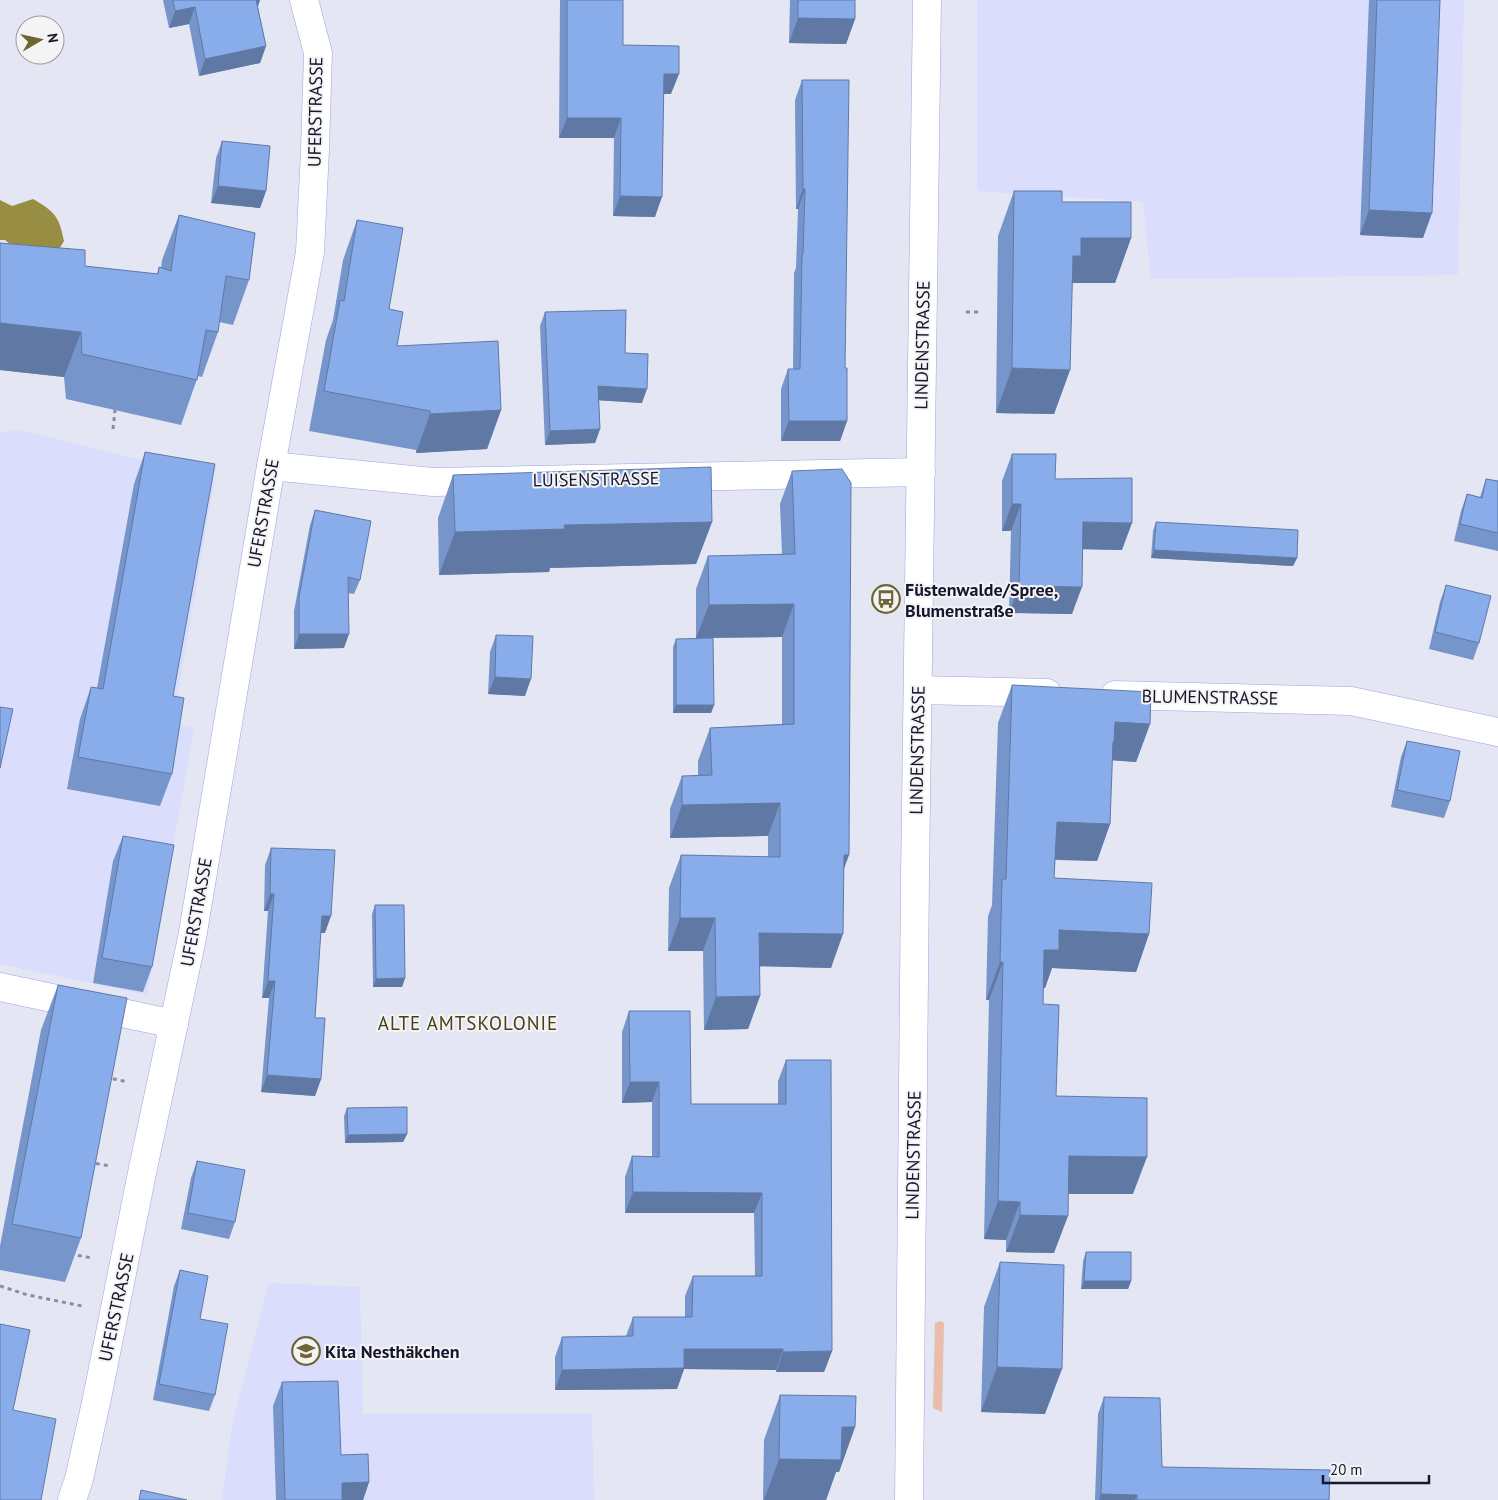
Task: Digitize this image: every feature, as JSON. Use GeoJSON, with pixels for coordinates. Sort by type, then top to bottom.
{"type":"FeatureCollection","features":[{"type":"Feature","properties":{"kind":"street","name":"UFERSTRASSE"},"geometry":{"type":"LineString","coordinates":[[72,1500],[79,1479],[97,1398],[195,922],[271,466],[310,252],[318,53],[304,0]]}},
{"type":"Feature","properties":{"kind":"street","name":"LINDENSTRASSE"},"geometry":{"type":"LineString","coordinates":[[909,1500],[927,0]]}},
{"type":"Feature","properties":{"kind":"street","name":"LUISENSTRASSE"},"geometry":{"type":"LineString","coordinates":[[271,466],[433,482],[921,472]]}},
{"type":"Feature","properties":{"kind":"street","name":"BLUMENSTRASSE"},"geometry":{"type":"LineString","coordinates":[[918,690],[1351,701],[1498,732]]}},
{"type":"Feature","properties":{"kind":"street"},"geometry":{"type":"LineString","coordinates":[[0,987],[174,1024]]}},
{"type":"Feature","properties":{"kind":"path"},"geometry":{"type":"LineString","coordinates":[[966,312],[981,312]]}},
{"type":"Feature","properties":{"kind":"path"},"geometry":{"type":"LineString","coordinates":[[114,429],[115,410]]}},
{"type":"Feature","properties":{"kind":"path"},"geometry":{"type":"LineString","coordinates":[[0,1286],[115,1313]]}},
{"type":"Feature","properties":{"kind":"shaded area"},"geometry":{"type":"Polygon","coordinates":[[[977,0],[1464,0],[1458,275],[1151,279],[1143,202],[977,191],[977,0]]]}},
{"type":"Feature","properties":{"kind":"shaded area"},"geometry":{"type":"Polygon","coordinates":[[[33,199],[51,211],[58,220],[64,241],[56,254],[22,254],[5,240],[0,240],[0,200],[12,206],[33,199]]]}},
{"type":"Feature","properties":{"kind":"shaded area"},"geometry":{"type":"Polygon","coordinates":[[[16,429],[215,478],[173,723],[194,728],[147,995],[0,964],[0,433],[16,429]]]}},
{"type":"Feature","properties":{"kind":"shaded area","name":"Kita Nesthäkchen"},"geometry":{"type":"Polygon","coordinates":[[[269,1283],[360,1287],[363,1414],[592,1414],[594,1500],[222,1500],[233,1420],[269,1283]]]}},
{"type":"Feature","properties":{"kind":"shaded area"},"geometry":{"type":"Polygon","coordinates":[[[940,1321],[944,1323],[942,1412],[933,1408],[935,1323],[940,1321]]]}},
{"type":"Feature","properties":{"kind":"building"},"geometry":{"type":"Polygon","coordinates":[[[173,0],[256,0],[266,46],[205,59],[195,7],[175,11],[173,0]]]}},
{"type":"Feature","properties":{"kind":"building"},"geometry":{"type":"Polygon","coordinates":[[[567,0],[623,0],[623,45],[679,46],[679,74],[664,74],[662,197],[620,196],[621,118],[567,118],[567,0]]]}},
{"type":"Feature","properties":{"kind":"building"},"geometry":{"type":"Polygon","coordinates":[[[798,0],[855,0],[855,19],[798,18],[798,0]]]}},
{"type":"Feature","properties":{"kind":"building"},"geometry":{"type":"Polygon","coordinates":[[[1377,0],[1440,0],[1432,213],[1369,210],[1377,0]]]}},
{"type":"Feature","properties":{"kind":"building"},"geometry":{"type":"Polygon","coordinates":[[[802,80],[849,80],[845,368],[847,368],[847,421],[789,421],[788,369],[800,369],[805,189],[803,189],[802,80]]]}},
{"type":"Feature","properties":{"kind":"building"},"geometry":{"type":"Polygon","coordinates":[[[222,141],[270,146],[266,191],[218,186],[222,141]]]}},
{"type":"Feature","properties":{"kind":"building"},"geometry":{"type":"Polygon","coordinates":[[[1014,191],[1062,191],[1062,202],[1131,202],[1131,238],[1081,238],[1081,256],[1073,256],[1070,370],[1012,368],[1014,191]]]}},
{"type":"Feature","properties":{"kind":"building"},"geometry":{"type":"Polygon","coordinates":[[[179,215],[255,233],[249,280],[226,276],[218,332],[206,330],[197,380],[82,354],[81,332],[0,323],[0,243],[85,250],[85,266],[158,274],[159,267],[171,271],[179,215]]]}},
{"type":"Feature","properties":{"kind":"building"},"geometry":{"type":"Polygon","coordinates":[[[357,220],[403,228],[389,309],[403,312],[397,346],[498,341],[501,410],[430,414],[430,411],[324,391],[340,300],[344,301],[357,220]]]}},
{"type":"Feature","properties":{"kind":"building"},"geometry":{"type":"Polygon","coordinates":[[[626,310],[625,353],[648,354],[647,389],[598,386],[600,429],[550,431],[545,312],[626,310]]]}},
{"type":"Feature","properties":{"kind":"building"},"geometry":{"type":"Polygon","coordinates":[[[145,452],[215,464],[173,696],[184,698],[172,774],[78,757],[91,687],[103,689],[145,452]]]}},
{"type":"Feature","properties":{"kind":"building"},"geometry":{"type":"Polygon","coordinates":[[[1012,454],[1056,454],[1055,479],[1132,478],[1132,523],[1083,522],[1082,587],[1019,586],[1021,504],[1012,504],[1012,454]]]}},
{"type":"Feature","properties":{"kind":"building"},"geometry":{"type":"Polygon","coordinates":[[[711,467],[712,522],[564,525],[565,529],[455,532],[453,475],[711,467]]]}},
{"type":"Feature","properties":{"kind":"building"},"geometry":{"type":"Polygon","coordinates":[[[842,469],[851,483],[849,855],[844,855],[843,934],[759,933],[760,996],[716,997],[715,918],[680,918],[681,855],[780,857],[780,803],[682,805],[682,776],[712,775],[710,728],[794,724],[794,604],[709,605],[708,556],[795,554],[792,471],[842,469]]]}},
{"type":"Feature","properties":{"kind":"building"},"geometry":{"type":"Polygon","coordinates":[[[1486,479],[1498,481],[1498,533],[1460,524],[1467,494],[1482,498],[1486,479]]]}},
{"type":"Feature","properties":{"kind":"building"},"geometry":{"type":"Polygon","coordinates":[[[315,510],[371,521],[360,580],[348,577],[349,634],[299,634],[299,597],[315,510]]]}},
{"type":"Feature","properties":{"kind":"building"},"geometry":{"type":"Polygon","coordinates":[[[1156,522],[1298,530],[1297,558],[1154,550],[1156,522]]]}},
{"type":"Feature","properties":{"kind":"building"},"geometry":{"type":"Polygon","coordinates":[[[1446,585],[1491,596],[1479,643],[1435,632],[1446,585]]]}},
{"type":"Feature","properties":{"kind":"building"},"geometry":{"type":"Polygon","coordinates":[[[496,635],[533,636],[531,679],[495,677],[496,635]]]}},
{"type":"Feature","properties":{"kind":"building"},"geometry":{"type":"Polygon","coordinates":[[[713,638],[714,705],[676,705],[676,639],[713,638]]]}},
{"type":"Feature","properties":{"kind":"building"},"geometry":{"type":"Polygon","coordinates":[[[1012,685],[1151,692],[1150,724],[1115,722],[1110,824],[1057,822],[1054,878],[1152,883],[1149,934],[1059,930],[1059,950],[1044,950],[1043,1004],[1059,1005],[1056,1096],[1147,1098],[1147,1157],[1069,1156],[1068,1216],[1020,1215],[1020,1202],[998,1201],[1003,962],[1000,962],[1002,879],[1006,879],[1012,685]]]}},
{"type":"Feature","properties":{"kind":"building"},"geometry":{"type":"Polygon","coordinates":[[[0,707],[13,709],[0,768],[0,707]]]}},
{"type":"Feature","properties":{"kind":"building"},"geometry":{"type":"Polygon","coordinates":[[[1407,741],[1460,751],[1450,801],[1397,790],[1407,741]]]}},
{"type":"Feature","properties":{"kind":"building"},"geometry":{"type":"Polygon","coordinates":[[[123,836],[174,845],[152,967],[102,958],[123,836]]]}},
{"type":"Feature","properties":{"kind":"building"},"geometry":{"type":"Polygon","coordinates":[[[271,848],[335,850],[331,916],[322,916],[315,1018],[325,1018],[321,1079],[267,1075],[275,981],[268,981],[274,894],[270,894],[271,848]]]}},
{"type":"Feature","properties":{"kind":"building"},"geometry":{"type":"Polygon","coordinates":[[[375,905],[404,905],[405,978],[376,979],[375,905]]]}},
{"type":"Feature","properties":{"kind":"building"},"geometry":{"type":"Polygon","coordinates":[[[58,985],[127,998],[81,1238],[12,1224],[58,985]]]}},
{"type":"Feature","properties":{"kind":"building"},"geometry":{"type":"Polygon","coordinates":[[[629,1011],[690,1011],[691,1104],[786,1104],[786,1060],[831,1060],[832,1351],[783,1352],[783,1349],[684,1349],[684,1368],[562,1370],[562,1337],[633,1336],[633,1317],[692,1317],[693,1276],[762,1276],[762,1193],[633,1192],[632,1156],[659,1157],[659,1082],[630,1082],[629,1011]]]}},
{"type":"Feature","properties":{"kind":"building"},"geometry":{"type":"Polygon","coordinates":[[[407,1107],[407,1134],[348,1135],[347,1108],[407,1107]]]}},
{"type":"Feature","properties":{"kind":"building"},"geometry":{"type":"Polygon","coordinates":[[[197,1161],[245,1170],[235,1222],[188,1213],[197,1161]]]}},
{"type":"Feature","properties":{"kind":"building"},"geometry":{"type":"Polygon","coordinates":[[[1086,1252],[1131,1252],[1131,1281],[1084,1281],[1086,1252]]]}},
{"type":"Feature","properties":{"kind":"building"},"geometry":{"type":"Polygon","coordinates":[[[1000,1262],[1064,1265],[1062,1369],[997,1367],[1000,1262]]]}},
{"type":"Feature","properties":{"kind":"building"},"geometry":{"type":"Polygon","coordinates":[[[180,1270],[208,1276],[200,1319],[228,1324],[215,1395],[159,1384],[180,1270]]]}},
{"type":"Feature","properties":{"kind":"building"},"geometry":{"type":"Polygon","coordinates":[[[0,1324],[30,1330],[13,1410],[56,1419],[41,1500],[0,1500],[0,1324]]]}},
{"type":"Feature","properties":{"kind":"building"},"geometry":{"type":"Polygon","coordinates":[[[338,1381],[341,1455],[368,1454],[369,1482],[342,1483],[342,1500],[285,1500],[282,1382],[338,1381]]]}},
{"type":"Feature","properties":{"kind":"building"},"geometry":{"type":"Polygon","coordinates":[[[780,1395],[856,1396],[855,1427],[842,1427],[841,1460],[779,1459],[780,1395]]]}},
{"type":"Feature","properties":{"kind":"building"},"geometry":{"type":"Polygon","coordinates":[[[1104,1397],[1160,1398],[1162,1467],[1330,1470],[1329,1500],[1137,1500],[1137,1495],[1101,1494],[1104,1397]]]}},
{"type":"Feature","properties":{"kind":"building"},"geometry":{"type":"Polygon","coordinates":[[[141,1490],[187,1500],[139,1500],[141,1490]]]}},
{"type":"Feature","properties":{"kind":"place","name":"Füstenwalde/Spree, Blumenstraße"},"geometry":{"type":"Point","coordinates":[886,599]}},
{"type":"Feature","properties":{"kind":"place","name":"Kita Nesthäkchen"},"geometry":{"type":"Point","coordinates":[306,1351]}},
{"type":"Feature","properties":{"kind":"district","name":"ALTE AMTSKOLONIE"},"geometry":{"type":"Point","coordinates":[468,1023]}}]}
